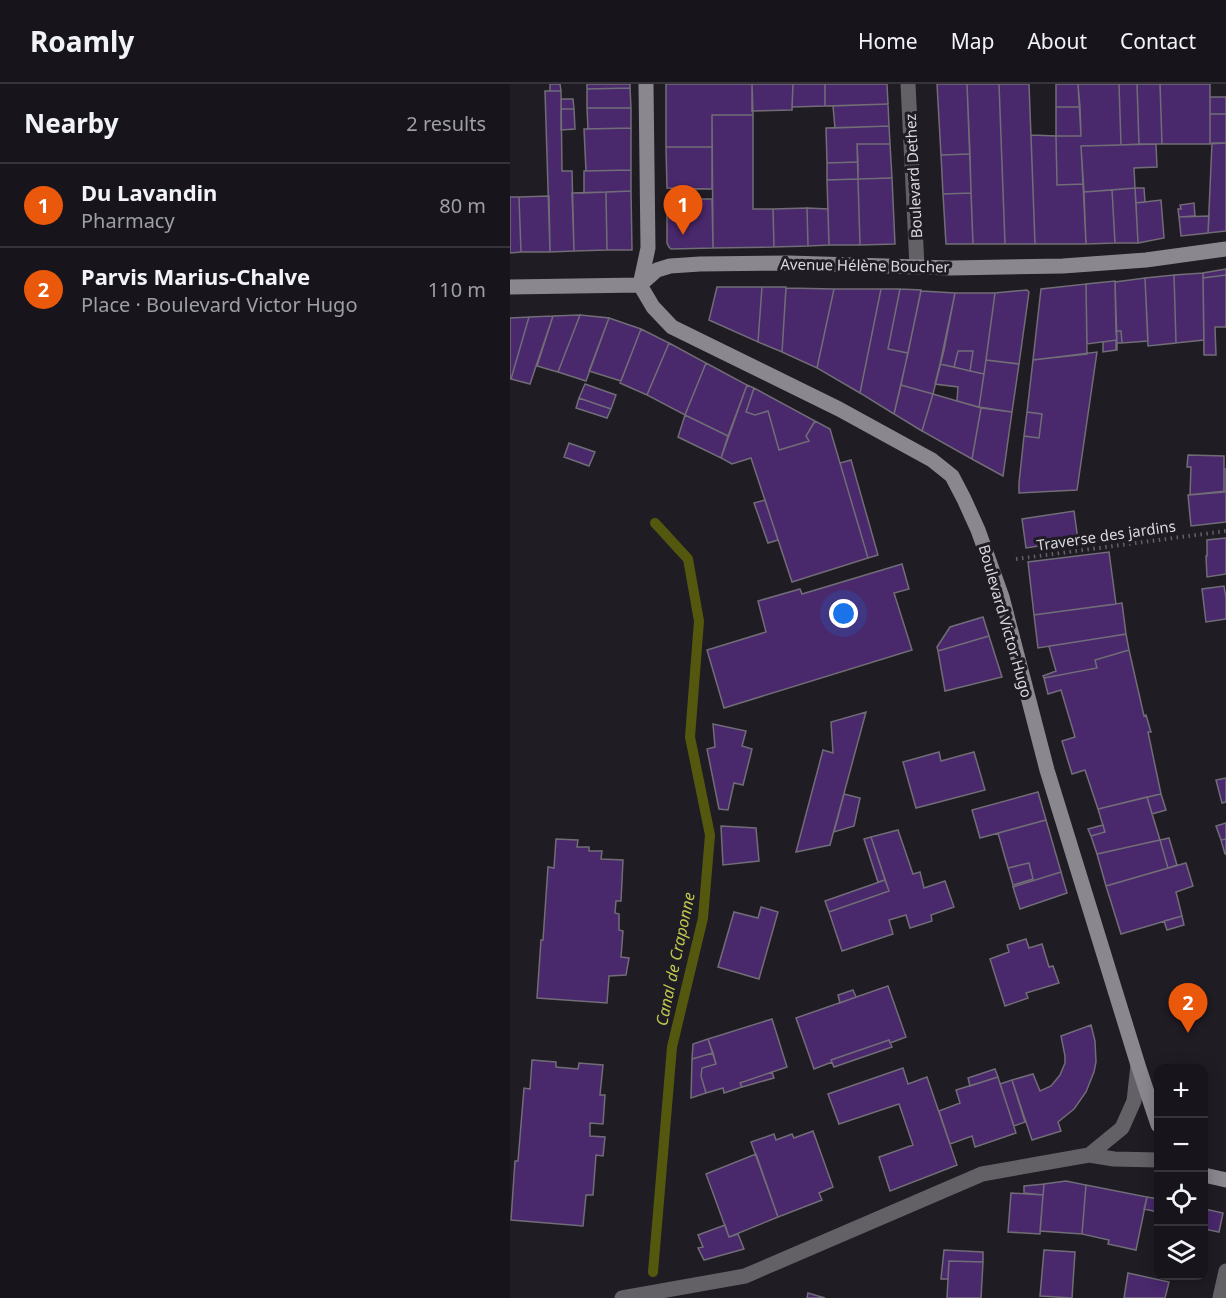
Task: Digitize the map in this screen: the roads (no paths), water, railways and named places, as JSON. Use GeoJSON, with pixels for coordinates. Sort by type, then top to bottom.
{"type":"FeatureCollection","features":[{"type":"Feature","properties":{"kind":"main road"},"geometry":{"type":"LineString","coordinates":[[510,287],[640,285],[648,249],[646,84]]}},
{"type":"Feature","properties":{"kind":"main road","name":"Avenue Hélène Boucher"},"geometry":{"type":"LineString","coordinates":[[640,285],[657,270],[670,266],[789,263],[951,268],[1064,266],[1146,260],[1226,249]]}},
{"type":"Feature","properties":{"kind":"main road","name":"Boulevard Victor Hugo"},"geometry":{"type":"LineString","coordinates":[[640,285],[653,307],[672,327],[839,409],[932,460],[952,476],[978,530],[1002,597],[1047,770],[1156,1118]]}},
{"type":"Feature","properties":{"kind":"main road"},"geometry":{"type":"LineString","coordinates":[[1208,1176],[1226,1180]]}},
{"type":"Feature","properties":{"kind":"street","name":"Boulevard Dethez"},"geometry":{"type":"LineString","coordinates":[[908,84],[917,267]]}},
{"type":"Feature","properties":{"kind":"street"},"geometry":{"type":"LineString","coordinates":[[1089,1155],[1122,1128],[1134,1101],[1138,1065]]}},
{"type":"Feature","properties":{"kind":"street"},"geometry":{"type":"LineString","coordinates":[[622,1298],[746,1276],[982,1174],[1089,1155],[1154,1161]]}},
{"type":"Feature","properties":{"kind":"street"},"geometry":{"type":"LineString","coordinates":[[1220,1298],[1226,1271]]}},
{"type":"Feature","properties":{"kind":"waterway","name":"Canal de Craponne"},"geometry":{"type":"LineString","coordinates":[[653,1272],[672,1047],[703,918],[710,835],[690,737],[699,621],[688,559],[655,523]]}},
{"type":"Feature","properties":{"kind":"place","name":"Du Lavandin"},"geometry":{"type":"Point","coordinates":[683,235]}},
{"type":"Feature","properties":{"kind":"place","name":"Parvis Marius-Chalve"},"geometry":{"type":"Point","coordinates":[1188,1033]}}]}
